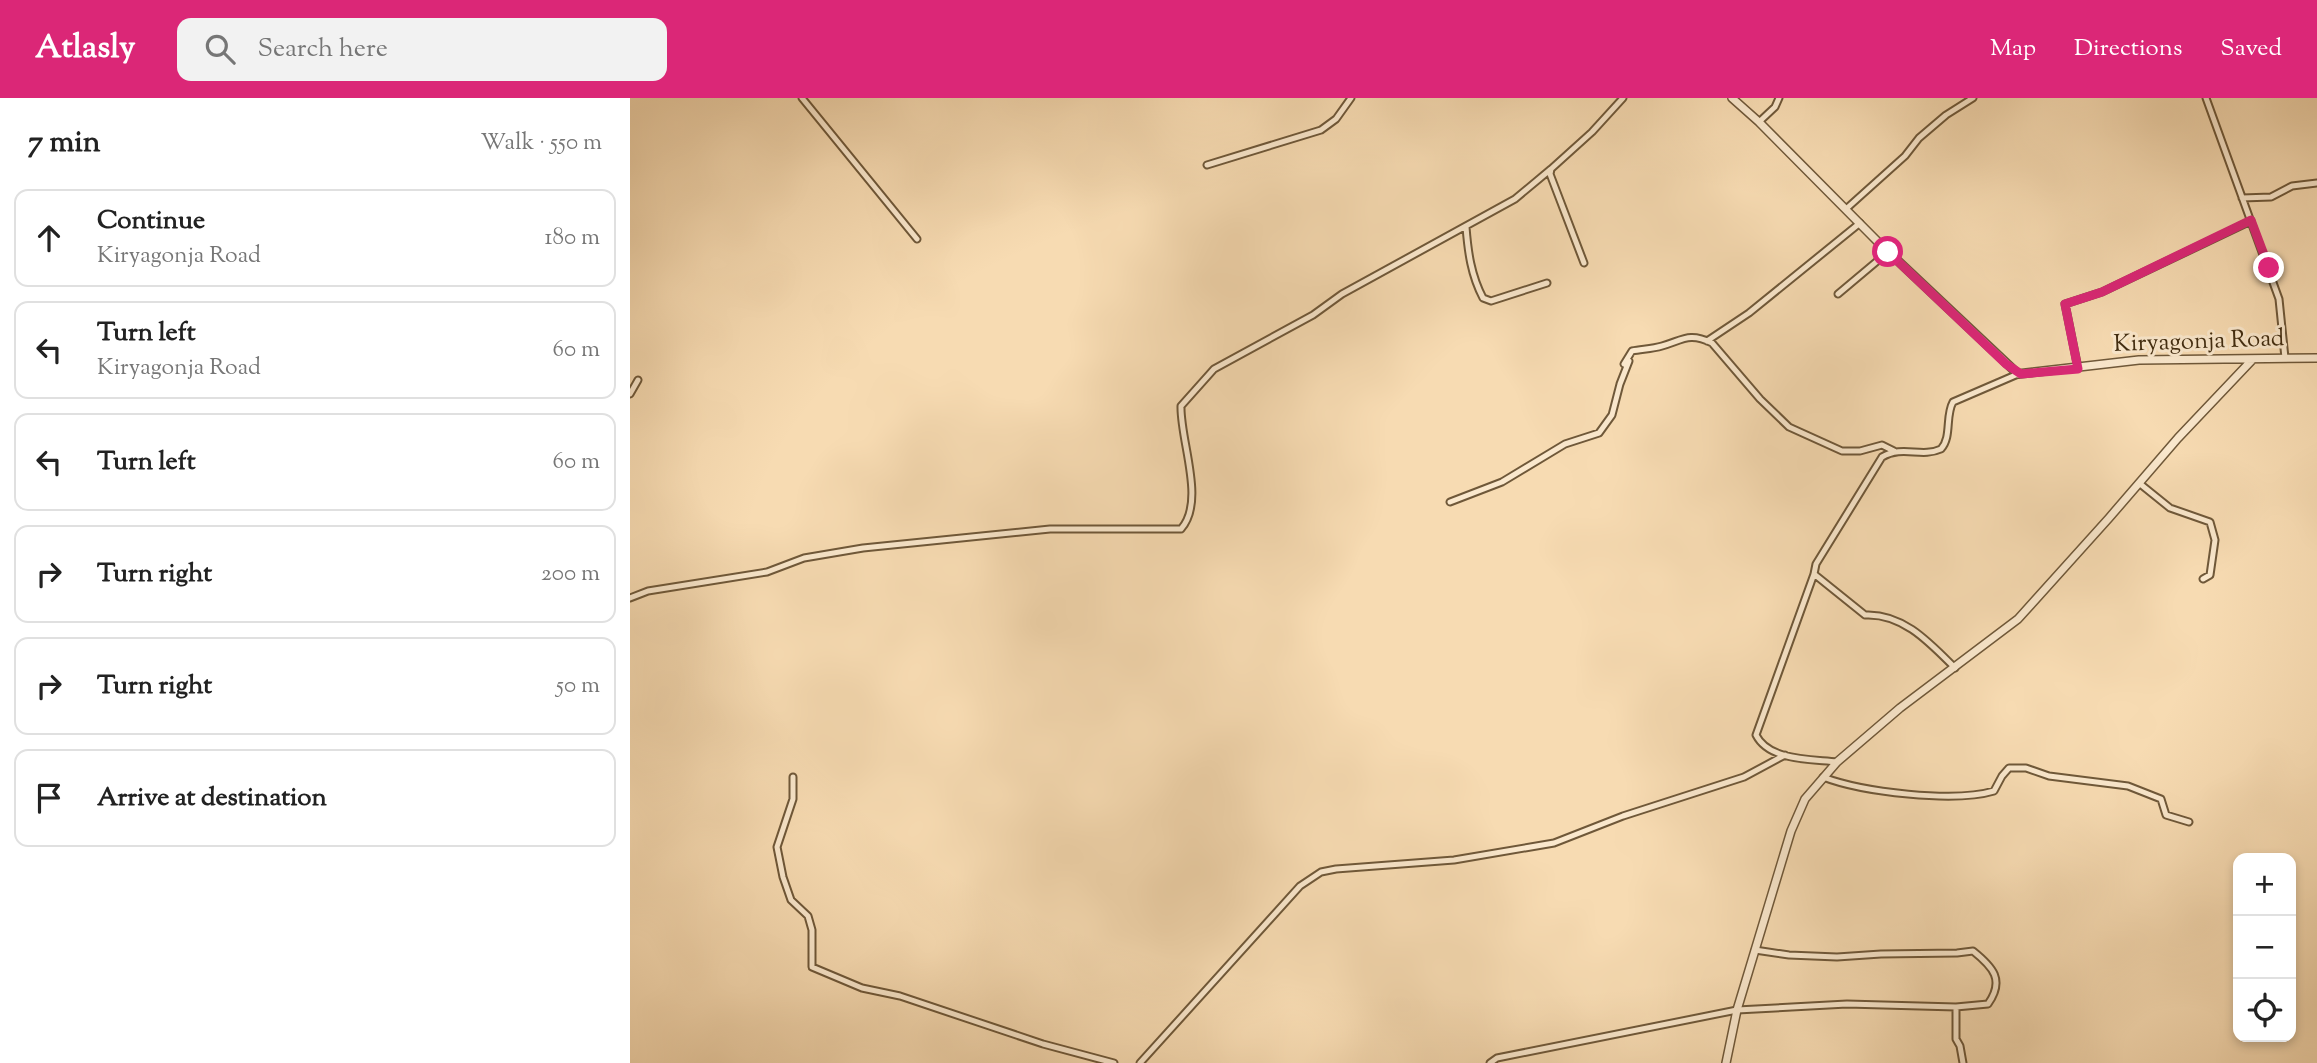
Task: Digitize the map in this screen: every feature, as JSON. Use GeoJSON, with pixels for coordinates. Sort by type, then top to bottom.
{"type":"FeatureCollection","features":[{"type":"Feature","properties":{"kind":"street"},"geometry":{"type":"LineString","coordinates":[[802,98],[917,239]]}},
{"type":"Feature","properties":{"kind":"street"},"geometry":{"type":"LineString","coordinates":[[1207,165],[1321,130],[1336,119],[1351,98]]}},
{"type":"Feature","properties":{"kind":"street"},"geometry":{"type":"LineString","coordinates":[[630,598],[648,591],[767,572],[804,558],[851,550],[1050,529],[1181,529],[1188,521],[1192,502],[1181,406],[1214,369],[1522,194],[1592,132],[1623,98]]}},
{"type":"Feature","properties":{"kind":"street"},"geometry":{"type":"LineString","coordinates":[[1632,351],[1660,347],[1686,337],[1712,343],[1760,399],[1789,427],[1801,430],[1833,449],[1842,451],[1860,451],[1882,445],[1894,451],[1933,452],[1941,449],[1947,438],[1953,402],[2018,374],[1888,252],[1732,98]]}},
{"type":"Feature","properties":{"kind":"street"},"geometry":{"type":"LineString","coordinates":[[1759,122],[1775,107],[1780,98]]}},
{"type":"Feature","properties":{"kind":"street"},"geometry":{"type":"LineString","coordinates":[[1846,209],[1905,156],[1919,138],[1946,115],[1973,98]]}},
{"type":"Feature","properties":{"kind":"street"},"geometry":{"type":"LineString","coordinates":[[2206,98],[2279,299],[2285,358]]}},
{"type":"Feature","properties":{"kind":"street"},"geometry":{"type":"LineString","coordinates":[[1551,169],[1550,174],[1564,217],[1584,263]]}},
{"type":"Feature","properties":{"kind":"street"},"geometry":{"type":"LineString","coordinates":[[2242,198],[2271,197],[2292,186],[2317,183]]}},
{"type":"Feature","properties":{"kind":"street"},"geometry":{"type":"LineString","coordinates":[[2078,369],[2065,304],[2102,292],[2251,220]]}},
{"type":"Feature","properties":{"kind":"street"},"geometry":{"type":"LineString","coordinates":[[1707,341],[1749,313],[1860,223]]}},
{"type":"Feature","properties":{"kind":"street"},"geometry":{"type":"LineString","coordinates":[[1466,227],[1468,257],[1476,286],[1483,298],[1491,301],[1547,283]]}},
{"type":"Feature","properties":{"kind":"street"},"geometry":{"type":"LineString","coordinates":[[1838,294],[1888,252]]}},
{"type":"Feature","properties":{"kind":"street"},"geometry":{"type":"LineString","coordinates":[[1624,364],[1632,351]]}},
{"type":"Feature","properties":{"kind":"street"},"geometry":{"type":"LineString","coordinates":[[1450,502],[1502,482],[1565,444],[1599,433],[1612,415],[1632,351]]}},
{"type":"Feature","properties":{"kind":"street","name":"Kiryagonja Road"},"geometry":{"type":"LineString","coordinates":[[2018,374],[2139,360],[2317,358]]}},
{"type":"Feature","properties":{"kind":"street"},"geometry":{"type":"LineString","coordinates":[[1726,1063],[1737,1010],[1791,831],[1805,799],[1837,762],[1900,708],[2018,619],[2186,429],[2252,360]]}},
{"type":"Feature","properties":{"kind":"street"},"geometry":{"type":"LineString","coordinates":[[630,394],[638,380]]}},
{"type":"Feature","properties":{"kind":"street"},"geometry":{"type":"LineString","coordinates":[[1837,762],[1785,755],[1765,747],[1756,735],[1757,728],[1815,574],[1816,564],[1882,457],[1894,451]]}},
{"type":"Feature","properties":{"kind":"street"},"geometry":{"type":"LineString","coordinates":[[2139,484],[2170,508],[2210,523],[2215,540],[2210,575],[2203,579]]}},
{"type":"Feature","properties":{"kind":"street"},"geometry":{"type":"LineString","coordinates":[[1815,574],[1865,615],[1876,614],[1891,618],[1923,635],[1955,668]]}},
{"type":"Feature","properties":{"kind":"street"},"geometry":{"type":"LineString","coordinates":[[1140,1063],[1300,886],[1321,872],[1454,860],[1554,843],[1623,816],[1744,777],[1785,755]]}},
{"type":"Feature","properties":{"kind":"street"},"geometry":{"type":"LineString","coordinates":[[1823,777],[1845,786],[1950,797],[1979,796],[1994,792],[2009,768],[2026,768],[2049,776],[2127,786],[2161,799],[2166,815],[2189,822]]}},
{"type":"Feature","properties":{"kind":"street"},"geometry":{"type":"LineString","coordinates":[[793,777],[793,799],[777,848],[782,877],[791,900],[808,915],[812,930],[812,967],[862,988],[901,996],[1043,1044],[1114,1063]]}},
{"type":"Feature","properties":{"kind":"street"},"geometry":{"type":"LineString","coordinates":[[1490,1063],[1497,1058],[1737,1010],[1847,1004],[1956,1007],[1988,1004],[1997,987],[1996,975],[1986,961],[1973,951],[1832,957],[1755,950]]}},
{"type":"Feature","properties":{"kind":"street"},"geometry":{"type":"LineString","coordinates":[[1956,1007],[1956,1039],[1963,1063]]}},
{"type":"Feature","properties":{"kind":"route"},"geometry":{"type":"LineString","coordinates":[[1888,252],[2018,374],[2078,369],[2065,304],[2102,292],[2251,220],[2269,268]]}}]}
